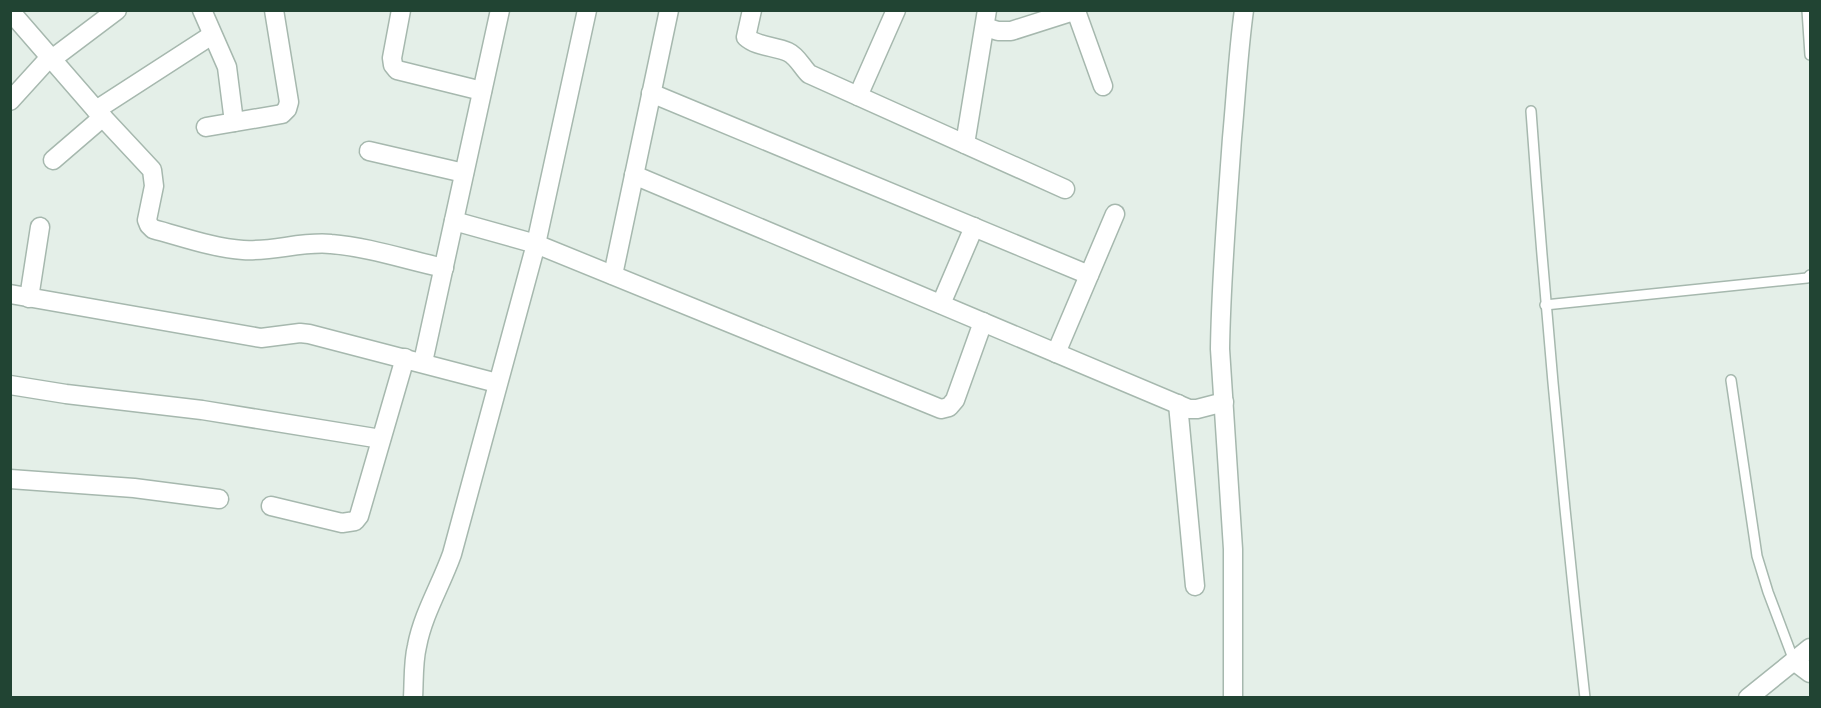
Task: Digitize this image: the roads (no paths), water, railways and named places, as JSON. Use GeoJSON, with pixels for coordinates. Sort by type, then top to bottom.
{"type":"FeatureCollection","features":[{"type":"Feature","properties":{"kind":"street"},"geometry":{"type":"LineString","coordinates":[[10,101],[51,58],[117,10]]}},
{"type":"Feature","properties":{"kind":"street"},"geometry":{"type":"LineString","coordinates":[[202,10],[228,67],[234,122]]}},
{"type":"Feature","properties":{"kind":"street"},"geometry":{"type":"LineString","coordinates":[[206,127],[282,114],[287,109],[289,102],[273,10]]}},
{"type":"Feature","properties":{"kind":"street"},"geometry":{"type":"LineString","coordinates":[[401,10],[392,58],[397,70],[482,91]]}},
{"type":"Feature","properties":{"kind":"street"},"geometry":{"type":"LineString","coordinates":[[423,362],[500,10]]}},
{"type":"Feature","properties":{"kind":"street"},"geometry":{"type":"LineString","coordinates":[[413,698],[417,647],[426,614],[440,587],[452,554],[536,244],[587,10]]}},
{"type":"Feature","properties":{"kind":"street"},"geometry":{"type":"LineString","coordinates":[[613,275],[669,10]]}},
{"type":"Feature","properties":{"kind":"street"},"geometry":{"type":"LineString","coordinates":[[752,10],[746,37],[751,42],[788,52],[809,74],[1065,189]]}},
{"type":"Feature","properties":{"kind":"street"},"geometry":{"type":"LineString","coordinates":[[858,96],[896,10]]}},
{"type":"Feature","properties":{"kind":"street"},"geometry":{"type":"LineString","coordinates":[[1233,698],[1233,549],[1220,349],[1223,256],[1244,10]]}},
{"type":"Feature","properties":{"kind":"street"},"geometry":{"type":"LineString","coordinates":[[10,11],[152,170],[154,186],[147,220],[153,229],[222,247],[244,250],[315,243],[351,246],[444,268]]}},
{"type":"Feature","properties":{"kind":"street"},"geometry":{"type":"LineString","coordinates":[[986,19],[998,31],[1011,31],[1077,11],[1103,86]]}},
{"type":"Feature","properties":{"kind":"street"},"geometry":{"type":"LineString","coordinates":[[965,144],[986,19]]}},
{"type":"Feature","properties":{"kind":"street"},"geometry":{"type":"LineString","coordinates":[[53,160],[100,114],[212,35]]}},
{"type":"Feature","properties":{"kind":"street"},"geometry":{"type":"LineString","coordinates":[[651,93],[1089,275]]}},
{"type":"Feature","properties":{"kind":"street"},"geometry":{"type":"LineString","coordinates":[[369,151],[465,173]]}},
{"type":"Feature","properties":{"kind":"street"},"geometry":{"type":"LineString","coordinates":[[634,175],[1178,404],[1197,409],[1224,402]]}},
{"type":"Feature","properties":{"kind":"street"},"geometry":{"type":"LineString","coordinates":[[1056,353],[1115,214]]}},
{"type":"Feature","properties":{"kind":"street"},"geometry":{"type":"LineString","coordinates":[[454,221],[536,244],[941,409],[949,407],[955,400],[983,322]]}},
{"type":"Feature","properties":{"kind":"street"},"geometry":{"type":"LineString","coordinates":[[29,297],[40,227]]}},
{"type":"Feature","properties":{"kind":"street"},"geometry":{"type":"LineString","coordinates":[[941,304],[974,227]]}},
{"type":"Feature","properties":{"kind":"street"},"geometry":{"type":"LineString","coordinates":[[10,294],[270,338],[290,334],[309,334],[497,383]]}},
{"type":"Feature","properties":{"kind":"street"},"geometry":{"type":"LineString","coordinates":[[271,506],[342,523],[355,521],[359,516],[405,358]]}},
{"type":"Feature","properties":{"kind":"street"},"geometry":{"type":"LineString","coordinates":[[10,385],[66,394],[175,406],[381,439]]}},
{"type":"Feature","properties":{"kind":"street"},"geometry":{"type":"LineString","coordinates":[[1178,404],[1195,586]]}},
{"type":"Feature","properties":{"kind":"street"},"geometry":{"type":"LineString","coordinates":[[10,479],[134,488],[219,499]]}},
{"type":"Feature","properties":{"kind":"street"},"geometry":{"type":"LineString","coordinates":[[1748,698],[1810,648]]}},
{"type":"Feature","properties":{"kind":"street"},"geometry":{"type":"LineString","coordinates":[[1794,661],[1810,673]]}},
{"type":"Feature","properties":{"kind":"lane"},"geometry":{"type":"LineString","coordinates":[[1807,10],[1810,55]]}},
{"type":"Feature","properties":{"kind":"lane"},"geometry":{"type":"LineString","coordinates":[[1531,111],[1545,305],[1566,532],[1585,698]]}},
{"type":"Feature","properties":{"kind":"lane"},"geometry":{"type":"LineString","coordinates":[[1545,305],[1807,278],[1810,275]]}},
{"type":"Feature","properties":{"kind":"lane"},"geometry":{"type":"LineString","coordinates":[[1731,380],[1757,556],[1794,661]]}}]}
